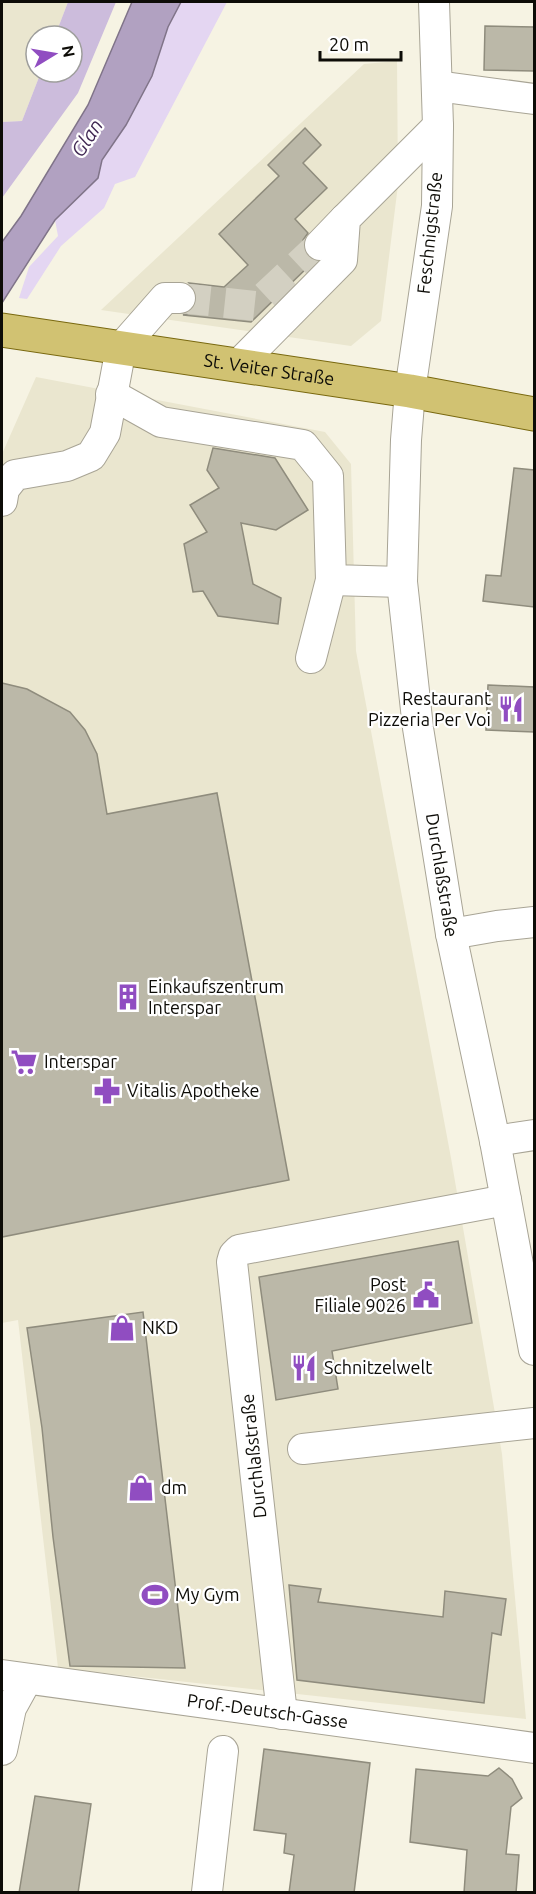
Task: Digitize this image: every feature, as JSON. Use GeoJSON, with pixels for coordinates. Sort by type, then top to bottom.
{"type":"FeatureCollection","features":[{"type":"Feature","properties":{"kind":"main road","name":"St. Veiter Straße"},"geometry":{"type":"LineString","coordinates":[[2,330],[410,392],[534,414]]}},
{"type":"Feature","properties":{"kind":"street","name":"Feschnigstraße"},"geometry":{"type":"LineString","coordinates":[[410,392],[437,206],[438,126],[434,2]]}},
{"type":"Feature","properties":{"kind":"street"},"geometry":{"type":"LineString","coordinates":[[437,86],[534,99]]}},
{"type":"Feature","properties":{"kind":"street"},"geometry":{"type":"LineString","coordinates":[[320,244],[438,126]]}},
{"type":"Feature","properties":{"kind":"street"},"geometry":{"type":"LineString","coordinates":[[237,366],[342,260],[345,219]]}},
{"type":"Feature","properties":{"kind":"street"},"geometry":{"type":"LineString","coordinates":[[2,501],[4,489],[15,475],[67,466],[91,456],[105,433],[121,348],[165,297],[180,298]]}},
{"type":"Feature","properties":{"kind":"street","name":"Durchlaßstraße"},"geometry":{"type":"LineString","coordinates":[[410,392],[406,440],[402,582],[418,728],[451,934],[495,1141],[534,1350]]}},
{"type":"Feature","properties":{"kind":"street"},"geometry":{"type":"LineString","coordinates":[[111,394],[161,422],[303,445],[328,476],[331,580],[311,658]]}},
{"type":"Feature","properties":{"kind":"street"},"geometry":{"type":"LineString","coordinates":[[331,580],[402,582]]}},
{"type":"Feature","properties":{"kind":"street"},"geometry":{"type":"LineString","coordinates":[[451,934],[534,922]]}},
{"type":"Feature","properties":{"kind":"street"},"geometry":{"type":"LineString","coordinates":[[495,1141],[534,1135]]}},
{"type":"Feature","properties":{"kind":"street","name":"Durchlaßstraße"},"geometry":{"type":"LineString","coordinates":[[282,1714],[232,1262],[234,1256],[239,1250],[506,1200]]}},
{"type":"Feature","properties":{"kind":"street"},"geometry":{"type":"LineString","coordinates":[[303,1449],[534,1423]]}},
{"type":"Feature","properties":{"kind":"street"},"geometry":{"type":"LineString","coordinates":[[2,1749],[11,1708],[14,1677]]}},
{"type":"Feature","properties":{"kind":"street","name":"Prof.-Deutsch-Gasse"},"geometry":{"type":"LineString","coordinates":[[14,1677],[534,1748]]}},
{"type":"Feature","properties":{"kind":"street"},"geometry":{"type":"LineString","coordinates":[[207,1893],[223,1751]]}},
{"type":"Feature","properties":{"kind":"shaded area"},"geometry":{"type":"Polygon","coordinates":[[[2,2],[68,2],[60,24],[24,24],[24,84],[36,84],[22,121],[2,122],[2,2]]]}},
{"type":"Feature","properties":{"kind":"shaded area"},"geometry":{"type":"Polygon","coordinates":[[[68,2],[116,2],[84,79],[84,24],[60,24],[68,2]]]}},
{"type":"Feature","properties":{"kind":"shaded area"},"geometry":{"type":"Polygon","coordinates":[[[181,2],[227,2],[135,177],[115,184],[104,208],[61,246],[27,299],[19,298],[29,267],[58,236],[55,220],[98,178],[102,160],[126,125],[152,76],[168,27],[181,2]]]}},
{"type":"Feature","properties":{"kind":"shaded area"},"geometry":{"type":"Polygon","coordinates":[[[397,61],[398,185],[381,321],[351,346],[101,310],[364,64],[397,61]]]}},
{"type":"Feature","properties":{"kind":"shaded area"},"geometry":{"type":"Polygon","coordinates":[[[36,84],[82,84],[78,93],[2,198],[2,122],[22,121],[36,84]]]}},
{"type":"Feature","properties":{"kind":"shaded area"},"geometry":{"type":"Polygon","coordinates":[[[36,377],[325,432],[351,464],[356,651],[451,1158],[502,1454],[526,1719],[58,1668],[18,1320],[2,1323],[2,454],[36,377]]]}},
{"type":"Feature","properties":{"kind":"water","name":"Glan"},"geometry":{"type":"Polygon","coordinates":[[[132,2],[181,2],[168,27],[152,76],[126,125],[102,160],[98,178],[55,220],[2,303],[2,242],[21,216],[88,105],[132,2]]]}},
{"type":"Feature","properties":{"kind":"building"},"geometry":{"type":"Polygon","coordinates":[[[485,26],[534,27],[534,71],[484,70],[485,26]]]}},
{"type":"Feature","properties":{"kind":"building"},"geometry":{"type":"Polygon","coordinates":[[[305,128],[321,145],[303,163],[327,188],[295,219],[308,233],[303,240],[303,249],[314,261],[251,322],[183,315],[195,307],[197,299],[195,290],[189,283],[224,287],[248,265],[219,234],[279,176],[268,165],[305,128]]]}},
{"type":"Feature","properties":{"kind":"building"},"geometry":{"type":"Polygon","coordinates":[[[213,448],[275,458],[308,510],[276,530],[241,523],[253,584],[281,598],[278,624],[218,616],[203,591],[193,592],[184,544],[207,532],[190,505],[219,488],[207,470],[213,448]]]}},
{"type":"Feature","properties":{"kind":"building"},"geometry":{"type":"Polygon","coordinates":[[[514,468],[534,470],[534,607],[483,601],[486,575],[501,576],[514,468]]]}},
{"type":"Feature","properties":{"kind":"building","name":"Einkaufszentrum Interspar"},"geometry":{"type":"Polygon","coordinates":[[[2,683],[27,689],[70,712],[85,730],[97,754],[107,814],[217,793],[289,1180],[2,1237],[2,683]]]}},
{"type":"Feature","properties":{"kind":"building","name":"Restaurant Pizzeria Per Voi"},"geometry":{"type":"Polygon","coordinates":[[[488,685],[534,687],[534,732],[486,730],[488,685]]]}},
{"type":"Feature","properties":{"kind":"building"},"geometry":{"type":"Polygon","coordinates":[[[458,1241],[472,1323],[332,1351],[338,1389],[276,1400],[259,1277],[458,1241]]]}},
{"type":"Feature","properties":{"kind":"building"},"geometry":{"type":"Polygon","coordinates":[[[143,1312],[185,1668],[70,1666],[53,1537],[42,1428],[27,1328],[143,1312]]]}},
{"type":"Feature","properties":{"kind":"building"},"geometry":{"type":"Polygon","coordinates":[[[289,1585],[321,1589],[318,1602],[443,1617],[445,1591],[506,1599],[501,1635],[492,1633],[484,1703],[297,1680],[289,1585]]]}},
{"type":"Feature","properties":{"kind":"building"},"geometry":{"type":"Polygon","coordinates":[[[264,1749],[370,1763],[354,1893],[289,1893],[294,1855],[284,1853],[286,1834],[254,1830],[264,1749]]]}},
{"type":"Feature","properties":{"kind":"building"},"geometry":{"type":"Polygon","coordinates":[[[499,1768],[512,1779],[522,1798],[511,1807],[506,1854],[519,1855],[516,1893],[464,1893],[467,1850],[410,1842],[416,1769],[488,1776],[499,1768]]]}},
{"type":"Feature","properties":{"kind":"building"},"geometry":{"type":"Polygon","coordinates":[[[35,1796],[91,1804],[78,1893],[19,1893],[35,1796]]]}},
{"type":"Feature","properties":{"kind":"tunnel"},"geometry":{"type":"LineString","coordinates":[[180,298],[255,306],[320,245]]}},
{"type":"Feature","properties":{"kind":"place","name":"Restaurant Pizzeria Per Voi"},"geometry":{"type":"Point","coordinates":[511,709]}},
{"type":"Feature","properties":{"kind":"place","name":"Einkaufszentrum Interspar"},"geometry":{"type":"Point","coordinates":[128,997]}},
{"type":"Feature","properties":{"kind":"place","name":"Interspar"},"geometry":{"type":"Point","coordinates":[24,1062]}},
{"type":"Feature","properties":{"kind":"place","name":"Vitalis Apotheke"},"geometry":{"type":"Point","coordinates":[107,1091]}},
{"type":"Feature","properties":{"kind":"place","name":"Post Filiale 9026"},"geometry":{"type":"Point","coordinates":[426,1295]}},
{"type":"Feature","properties":{"kind":"place","name":"NKD"},"geometry":{"type":"Point","coordinates":[122,1328]}},
{"type":"Feature","properties":{"kind":"place","name":"Schnitzelwelt"},"geometry":{"type":"Point","coordinates":[304,1368]}},
{"type":"Feature","properties":{"kind":"place","name":"dm"},"geometry":{"type":"Point","coordinates":[141,1488]}},
{"type":"Feature","properties":{"kind":"place","name":"My Gym"},"geometry":{"type":"Point","coordinates":[155,1595]}}]}
